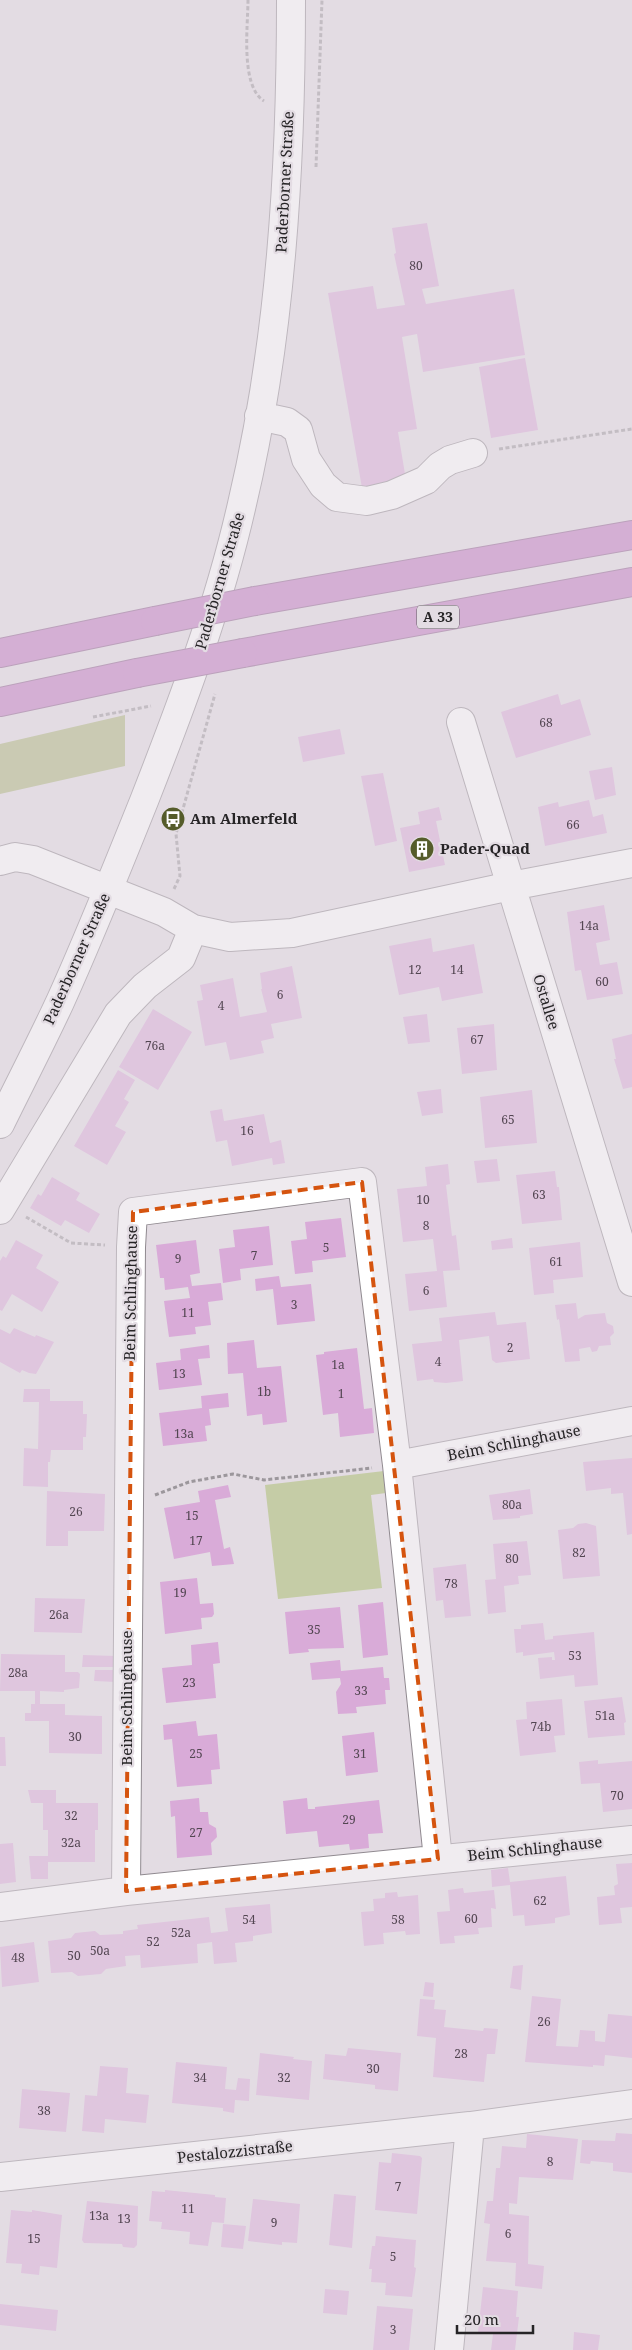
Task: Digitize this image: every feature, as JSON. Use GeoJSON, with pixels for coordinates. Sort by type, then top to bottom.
{"type":"FeatureCollection","features":[{"type":"Feature","properties":{"kind":"highway"},"geometry":{"type":"LineString","coordinates":[[0,653],[256,601],[632,535]]}},
{"type":"Feature","properties":{"kind":"highway","name":"A 33"},"geometry":{"type":"LineString","coordinates":[[0,702],[137,673],[632,582]]}},
{"type":"Feature","properties":{"kind":"highway"},"geometry":{"type":"LineString","coordinates":[[0,641],[60,641]]}},
{"type":"Feature","properties":{"kind":"street","name":"Paderborner Straße"},"geometry":{"type":"LineString","coordinates":[[0,1124],[60,1002],[108,889],[168,738],[209,624],[242,504],[272,340],[284,223],[289,113],[291,0]]}},
{"type":"Feature","properties":{"kind":"street"},"geometry":{"type":"LineString","coordinates":[[259,416],[287,422],[298,430],[306,458],[324,485],[337,497],[367,501],[392,495],[426,480],[440,466],[450,460],[473,453]]}},
{"type":"Feature","properties":{"kind":"street","name":"Ostallee"},"geometry":{"type":"LineString","coordinates":[[461,722],[630,1270]]}},
{"type":"Feature","properties":{"kind":"street"},"geometry":{"type":"LineString","coordinates":[[0,861],[15,857],[33,860],[164,912],[193,929],[230,937],[292,933],[511,886],[632,863]]}},
{"type":"Feature","properties":{"kind":"street"},"geometry":{"type":"LineString","coordinates":[[2,1207],[118,1014],[145,986],[181,958],[193,929]]}},
{"type":"Feature","properties":{"kind":"street","name":"Beim Schlinghause"},"geometry":{"type":"LineString","coordinates":[[126,1891],[128,1499],[133,1212],[362,1182],[397,1465],[438,1858]]}},
{"type":"Feature","properties":{"kind":"street","name":"Beim Schlinghause"},"geometry":{"type":"LineString","coordinates":[[397,1465],[632,1421]]}},
{"type":"Feature","properties":{"kind":"street","name":"Beim Schlinghause"},"geometry":{"type":"LineString","coordinates":[[0,1906],[438,1858],[632,1840]]}},
{"type":"Feature","properties":{"kind":"street","name":"Pestalozzistraße"},"geometry":{"type":"LineString","coordinates":[[0,2177],[470,2126],[632,2104]]}},
{"type":"Feature","properties":{"kind":"street"},"geometry":{"type":"LineString","coordinates":[[449,2350],[470,2126]]}},
{"type":"Feature","properties":{"kind":"path"},"geometry":{"type":"LineString","coordinates":[[248,0],[248,73],[252,90],[261,100],[289,113]]}},
{"type":"Feature","properties":{"kind":"path"},"geometry":{"type":"LineString","coordinates":[[473,453],[632,429]]}},
{"type":"Feature","properties":{"kind":"path"},"geometry":{"type":"LineString","coordinates":[[93,717],[151,706]]}},
{"type":"Feature","properties":{"kind":"path"},"geometry":{"type":"LineString","coordinates":[[164,912],[180,876],[176,834],[208,718]]}},
{"type":"Feature","properties":{"kind":"path"},"geometry":{"type":"LineString","coordinates":[[2,1207],[72,1243],[131,1247]]}},
{"type":"Feature","properties":{"kind":"path"},"geometry":{"type":"LineString","coordinates":[[128,1499],[160,1494],[189,1482],[234,1474],[264,1480],[397,1465]]}},
{"type":"Feature","properties":{"kind":"highlighted area"},"geometry":{"type":"Polygon","coordinates":[[[362,1182],[438,1859],[126,1891],[133,1212],[362,1182]]]}},
{"type":"Feature","properties":{"kind":"green space"},"geometry":{"type":"Polygon","coordinates":[[[125,715],[125,766],[0,794],[0,744],[125,715]]]}},
{"type":"Feature","properties":{"kind":"green space"},"geometry":{"type":"Polygon","coordinates":[[[384,1471],[386,1493],[371,1495],[382,1588],[278,1599],[265,1485],[384,1471]]]}},
{"type":"Feature","properties":{"kind":"building"},"geometry":{"type":"Polygon","coordinates":[[[427,223],[439,286],[422,289],[426,304],[514,289],[525,355],[423,372],[417,334],[402,337],[417,429],[398,432],[406,480],[362,488],[328,293],[373,286],[377,309],[405,305],[394,254],[396,253],[392,228],[427,223]]]}},
{"type":"Feature","properties":{"kind":"building"},"geometry":{"type":"Polygon","coordinates":[[[525,358],[538,430],[491,438],[479,367],[525,358]]]}},
{"type":"Feature","properties":{"kind":"building"},"geometry":{"type":"Polygon","coordinates":[[[558,694],[561,705],[580,699],[591,735],[516,758],[501,712],[558,694]]]}},
{"type":"Feature","properties":{"kind":"building"},"geometry":{"type":"Polygon","coordinates":[[[340,729],[345,754],[303,762],[298,737],[340,729]]]}},
{"type":"Feature","properties":{"kind":"building"},"geometry":{"type":"Polygon","coordinates":[[[612,767],[616,795],[595,800],[589,771],[612,767]]]}},
{"type":"Feature","properties":{"kind":"building"},"geometry":{"type":"Polygon","coordinates":[[[383,773],[397,841],[375,846],[361,776],[383,773]]]}},
{"type":"Feature","properties":{"kind":"building"},"geometry":{"type":"Polygon","coordinates":[[[589,800],[593,817],[603,814],[607,833],[545,846],[538,807],[558,802],[559,807],[589,800]]]}},
{"type":"Feature","properties":{"kind":"building","name":"Pader-Quad"},"geometry":{"type":"Polygon","coordinates":[[[439,807],[442,820],[436,821],[445,865],[409,872],[400,828],[420,824],[418,812],[439,807]]]}},
{"type":"Feature","properties":{"kind":"building"},"geometry":{"type":"Polygon","coordinates":[[[604,905],[610,940],[596,943],[600,965],[617,962],[623,994],[587,1000],[581,970],[575,971],[567,912],[604,905]]]}},
{"type":"Feature","properties":{"kind":"building"},"geometry":{"type":"Polygon","coordinates":[[[431,938],[433,952],[474,944],[483,993],[442,1001],[439,987],[399,995],[389,946],[431,938]]]}},
{"type":"Feature","properties":{"kind":"building"},"geometry":{"type":"Polygon","coordinates":[[[292,966],[302,1018],[271,1024],[274,1038],[261,1041],[264,1053],[230,1060],[226,1042],[205,1046],[197,1001],[203,1000],[200,985],[233,978],[240,1017],[267,1012],[261,989],[260,973],[292,966]]]}},
{"type":"Feature","properties":{"kind":"building"},"geometry":{"type":"Polygon","coordinates":[[[153,1009],[192,1032],[158,1090],[119,1067],[153,1009]]]}},
{"type":"Feature","properties":{"kind":"building"},"geometry":{"type":"Polygon","coordinates":[[[427,1014],[430,1042],[408,1044],[403,1017],[427,1014]]]}},
{"type":"Feature","properties":{"kind":"building"},"geometry":{"type":"Polygon","coordinates":[[[494,1024],[497,1070],[462,1074],[457,1028],[494,1024]]]}},
{"type":"Feature","properties":{"kind":"building"},"geometry":{"type":"Polygon","coordinates":[[[632,1034],[632,1087],[623,1089],[614,1059],[616,1059],[612,1039],[632,1034]]]}},
{"type":"Feature","properties":{"kind":"building"},"geometry":{"type":"Polygon","coordinates":[[[118,1070],[135,1080],[124,1099],[129,1102],[115,1126],[126,1132],[107,1165],[74,1146],[118,1070]]]}},
{"type":"Feature","properties":{"kind":"building"},"geometry":{"type":"Polygon","coordinates":[[[441,1089],[443,1113],[422,1116],[417,1092],[441,1089]]]}},
{"type":"Feature","properties":{"kind":"building"},"geometry":{"type":"Polygon","coordinates":[[[532,1090],[537,1143],[485,1148],[480,1097],[532,1090]]]}},
{"type":"Feature","properties":{"kind":"building"},"geometry":{"type":"Polygon","coordinates":[[[222,1109],[224,1121],[264,1114],[270,1143],[281,1140],[285,1163],[273,1165],[272,1158],[232,1166],[227,1140],[216,1142],[210,1111],[222,1109]]]}},
{"type":"Feature","properties":{"kind":"building"},"geometry":{"type":"Polygon","coordinates":[[[497,1159],[500,1181],[477,1183],[474,1161],[497,1159]]]}},
{"type":"Feature","properties":{"kind":"building"},"geometry":{"type":"Polygon","coordinates":[[[448,1164],[450,1184],[446,1185],[452,1236],[456,1235],[460,1270],[443,1271],[447,1307],[409,1311],[405,1274],[437,1271],[433,1239],[403,1242],[397,1189],[427,1186],[425,1167],[448,1164]]]}},
{"type":"Feature","properties":{"kind":"building"},"geometry":{"type":"Polygon","coordinates":[[[555,1171],[557,1187],[559,1187],[562,1220],[522,1224],[516,1175],[555,1171]]]}},
{"type":"Feature","properties":{"kind":"building"},"geometry":{"type":"Polygon","coordinates":[[[52,1177],[80,1193],[76,1200],[100,1214],[89,1233],[65,1220],[61,1226],[30,1208],[38,1194],[41,1196],[52,1177]]]}},
{"type":"Feature","properties":{"kind":"building"},"geometry":{"type":"Polygon","coordinates":[[[341,1218],[346,1257],[312,1261],[313,1272],[295,1274],[291,1241],[307,1239],[305,1222],[341,1218]]]}},
{"type":"Feature","properties":{"kind":"building"},"geometry":{"type":"Polygon","coordinates":[[[269,1226],[273,1265],[240,1269],[241,1280],[223,1283],[219,1249],[235,1247],[233,1230],[269,1226]]]}},
{"type":"Feature","properties":{"kind":"building"},"geometry":{"type":"Polygon","coordinates":[[[512,1238],[513,1248],[492,1250],[491,1241],[512,1238]]]}},
{"type":"Feature","properties":{"kind":"building"},"geometry":{"type":"Polygon","coordinates":[[[16,1240],[43,1255],[36,1268],[59,1282],[42,1312],[12,1294],[2,1311],[0,1310],[0,1261],[3,1256],[6,1258],[16,1240]]]}},
{"type":"Feature","properties":{"kind":"building"},"geometry":{"type":"Polygon","coordinates":[[[196,1240],[200,1273],[190,1275],[192,1286],[221,1283],[223,1300],[208,1302],[211,1325],[195,1327],[196,1334],[169,1337],[164,1301],[190,1298],[188,1287],[165,1290],[164,1278],[160,1278],[156,1245],[196,1240]]]}},
{"type":"Feature","properties":{"kind":"building"},"geometry":{"type":"Polygon","coordinates":[[[580,1242],[583,1277],[553,1280],[554,1293],[534,1295],[529,1248],[580,1242]]]}},
{"type":"Feature","properties":{"kind":"building"},"geometry":{"type":"Polygon","coordinates":[[[279,1276],[281,1287],[311,1284],[315,1321],[277,1325],[273,1289],[256,1291],[255,1279],[279,1276]]]}},
{"type":"Feature","properties":{"kind":"building"},"geometry":{"type":"Polygon","coordinates":[[[576,1303],[578,1319],[585,1315],[605,1313],[607,1323],[613,1326],[614,1333],[610,1337],[611,1345],[599,1346],[597,1351],[592,1352],[590,1347],[579,1349],[580,1361],[565,1362],[559,1319],[557,1320],[555,1305],[576,1303]]]}},
{"type":"Feature","properties":{"kind":"building"},"geometry":{"type":"Polygon","coordinates":[[[495,1312],[497,1325],[526,1322],[530,1359],[496,1363],[492,1360],[489,1336],[459,1340],[463,1381],[446,1383],[434,1382],[433,1379],[417,1381],[412,1344],[442,1341],[439,1318],[495,1312]]]}},
{"type":"Feature","properties":{"kind":"building"},"geometry":{"type":"Polygon","coordinates":[[[14,1328],[35,1337],[36,1335],[54,1342],[36,1374],[22,1370],[20,1373],[0,1362],[0,1329],[10,1334],[14,1328]]]}},
{"type":"Feature","properties":{"kind":"building"},"geometry":{"type":"Polygon","coordinates":[[[254,1340],[257,1368],[281,1366],[287,1422],[263,1425],[262,1414],[247,1416],[243,1373],[228,1374],[227,1343],[254,1340]]]}},
{"type":"Feature","properties":{"kind":"building"},"geometry":{"type":"Polygon","coordinates":[[[209,1345],[210,1358],[198,1359],[202,1385],[159,1390],[156,1363],[181,1360],[180,1349],[209,1345]]]}},
{"type":"Feature","properties":{"kind":"building"},"geometry":{"type":"Polygon","coordinates":[[[357,1348],[364,1409],[372,1408],[374,1433],[340,1437],[338,1413],[323,1415],[316,1355],[324,1354],[324,1352],[357,1348]]]}},
{"type":"Feature","properties":{"kind":"building"},"geometry":{"type":"Polygon","coordinates":[[[24,1389],[50,1389],[50,1401],[83,1401],[83,1414],[87,1414],[86,1437],[83,1437],[83,1450],[51,1450],[50,1462],[48,1462],[48,1487],[23,1486],[24,1448],[38,1449],[39,1402],[23,1402],[24,1389]]]}},
{"type":"Feature","properties":{"kind":"building"},"geometry":{"type":"Polygon","coordinates":[[[228,1393],[229,1407],[209,1409],[211,1425],[205,1426],[207,1441],[163,1446],[159,1413],[202,1408],[201,1396],[228,1393]]]}},
{"type":"Feature","properties":{"kind":"building"},"geometry":{"type":"Polygon","coordinates":[[[632,1458],[632,1534],[627,1535],[623,1493],[611,1494],[611,1488],[586,1491],[583,1462],[632,1458]]]}},
{"type":"Feature","properties":{"kind":"building"},"geometry":{"type":"Polygon","coordinates":[[[228,1485],[231,1497],[215,1500],[224,1549],[230,1547],[234,1564],[212,1566],[210,1552],[174,1559],[164,1508],[200,1502],[198,1491],[228,1485]]]}},
{"type":"Feature","properties":{"kind":"building"},"geometry":{"type":"Polygon","coordinates":[[[530,1489],[533,1514],[520,1516],[520,1518],[493,1520],[489,1495],[530,1489]]]}},
{"type":"Feature","properties":{"kind":"building"},"geometry":{"type":"Polygon","coordinates":[[[47,1491],[105,1494],[104,1531],[68,1531],[68,1546],[46,1546],[47,1491]]]}},
{"type":"Feature","properties":{"kind":"building"},"geometry":{"type":"Polygon","coordinates":[[[586,1523],[596,1526],[600,1576],[563,1579],[558,1530],[573,1528],[578,1524],[586,1523]]]}},
{"type":"Feature","properties":{"kind":"building"},"geometry":{"type":"Polygon","coordinates":[[[527,1541],[531,1575],[518,1576],[519,1584],[504,1586],[506,1612],[488,1614],[485,1580],[496,1579],[493,1544],[527,1541]]]}},
{"type":"Feature","properties":{"kind":"building"},"geometry":{"type":"Polygon","coordinates":[[[466,1564],[471,1616],[445,1618],[443,1600],[436,1601],[433,1568],[466,1564]]]}},
{"type":"Feature","properties":{"kind":"building"},"geometry":{"type":"Polygon","coordinates":[[[197,1578],[200,1604],[213,1603],[214,1614],[212,1617],[201,1618],[202,1629],[165,1634],[160,1582],[197,1578]]]}},
{"type":"Feature","properties":{"kind":"building"},"geometry":{"type":"Polygon","coordinates":[[[35,1598],[85,1599],[82,1633],[34,1632],[35,1598]]]}},
{"type":"Feature","properties":{"kind":"building"},"geometry":{"type":"Polygon","coordinates":[[[383,1602],[388,1655],[363,1658],[358,1605],[383,1602]]]}},
{"type":"Feature","properties":{"kind":"building"},"geometry":{"type":"Polygon","coordinates":[[[340,1607],[344,1648],[308,1649],[309,1652],[289,1654],[285,1612],[340,1607]]]}},
{"type":"Feature","properties":{"kind":"building"},"geometry":{"type":"Polygon","coordinates":[[[543,1623],[545,1640],[553,1639],[553,1636],[594,1632],[598,1685],[575,1687],[574,1675],[540,1679],[538,1658],[552,1657],[552,1660],[555,1660],[554,1652],[523,1656],[523,1652],[516,1653],[514,1629],[521,1629],[521,1625],[543,1623]]]}},
{"type":"Feature","properties":{"kind":"building"},"geometry":{"type":"Polygon","coordinates":[[[218,1642],[220,1663],[213,1664],[216,1698],[166,1703],[162,1668],[192,1665],[191,1645],[218,1642]]]}},
{"type":"Feature","properties":{"kind":"building"},"geometry":{"type":"Polygon","coordinates":[[[1,1654],[65,1655],[65,1672],[78,1672],[80,1674],[79,1688],[64,1690],[64,1692],[40,1691],[40,1704],[65,1704],[65,1715],[102,1716],[102,1754],[49,1753],[49,1721],[25,1721],[25,1713],[31,1713],[31,1704],[35,1704],[35,1691],[0,1691],[1,1654]]]}},
{"type":"Feature","properties":{"kind":"building"},"geometry":{"type":"Polygon","coordinates":[[[83,1655],[117,1656],[117,1667],[82,1667],[83,1655]]]}},
{"type":"Feature","properties":{"kind":"building"},"geometry":{"type":"Polygon","coordinates":[[[340,1660],[341,1671],[383,1667],[384,1678],[389,1678],[390,1690],[385,1690],[386,1704],[356,1707],[357,1713],[338,1714],[336,1692],[341,1684],[340,1678],[312,1680],[310,1663],[340,1660]]]}},
{"type":"Feature","properties":{"kind":"building"},"geometry":{"type":"Polygon","coordinates":[[[95,1670],[117,1670],[116,1682],[94,1681],[95,1670]]]}},
{"type":"Feature","properties":{"kind":"building"},"geometry":{"type":"Polygon","coordinates":[[[622,1697],[626,1722],[624,1723],[625,1735],[588,1738],[584,1701],[622,1697]]]}},
{"type":"Feature","properties":{"kind":"building"},"geometry":{"type":"Polygon","coordinates":[[[562,1699],[565,1735],[554,1736],[556,1752],[520,1756],[516,1720],[527,1719],[526,1702],[562,1699]]]}},
{"type":"Feature","properties":{"kind":"building"},"geometry":{"type":"Polygon","coordinates":[[[196,1721],[198,1736],[217,1734],[220,1769],[211,1770],[212,1784],[177,1787],[172,1739],[164,1740],[163,1725],[196,1721]]]}},
{"type":"Feature","properties":{"kind":"building"},"geometry":{"type":"Polygon","coordinates":[[[374,1732],[378,1772],[346,1776],[342,1736],[374,1732]]]}},
{"type":"Feature","properties":{"kind":"building"},"geometry":{"type":"Polygon","coordinates":[[[0,1737],[5,1737],[6,1766],[0,1766],[0,1737]]]}},
{"type":"Feature","properties":{"kind":"building"},"geometry":{"type":"Polygon","coordinates":[[[598,1760],[598,1764],[632,1761],[632,1809],[603,1812],[600,1783],[581,1784],[579,1762],[598,1760]]]}},
{"type":"Feature","properties":{"kind":"building"},"geometry":{"type":"Polygon","coordinates":[[[28,1790],[56,1790],[56,1803],[98,1803],[98,1830],[95,1830],[95,1862],[48,1862],[48,1879],[31,1879],[29,1856],[48,1856],[48,1830],[43,1830],[43,1803],[31,1803],[28,1790]]]}},
{"type":"Feature","properties":{"kind":"building"},"geometry":{"type":"Polygon","coordinates":[[[199,1798],[200,1812],[208,1812],[209,1824],[216,1828],[217,1837],[211,1843],[212,1855],[177,1858],[175,1816],[171,1817],[170,1801],[199,1798]]]}},
{"type":"Feature","properties":{"kind":"building"},"geometry":{"type":"Polygon","coordinates":[[[307,1798],[308,1809],[379,1800],[383,1833],[368,1834],[369,1848],[350,1850],[349,1844],[319,1847],[317,1831],[286,1834],[283,1801],[307,1798]]]}},
{"type":"Feature","properties":{"kind":"building"},"geometry":{"type":"Polygon","coordinates":[[[13,1843],[16,1882],[0,1884],[0,1844],[13,1843]]]}},
{"type":"Feature","properties":{"kind":"building"},"geometry":{"type":"Polygon","coordinates":[[[632,1863],[632,1907],[620,1908],[622,1923],[599,1925],[597,1897],[615,1895],[614,1886],[618,1884],[616,1864],[632,1863]]]}},
{"type":"Feature","properties":{"kind":"building"},"geometry":{"type":"Polygon","coordinates":[[[508,1868],[510,1882],[566,1876],[570,1915],[555,1918],[555,1923],[525,1926],[524,1915],[513,1916],[510,1885],[492,1887],[491,1870],[508,1868]]]}},
{"type":"Feature","properties":{"kind":"building"},"geometry":{"type":"Polygon","coordinates":[[[463,1888],[464,1893],[494,1890],[496,1909],[491,1908],[492,1927],[478,1928],[479,1934],[454,1936],[455,1943],[440,1944],[437,1912],[450,1911],[448,1890],[463,1888]]]}},
{"type":"Feature","properties":{"kind":"building"},"geometry":{"type":"Polygon","coordinates":[[[397,1892],[398,1897],[418,1895],[420,1934],[406,1935],[405,1931],[383,1933],[384,1944],[364,1946],[361,1912],[374,1911],[373,1899],[385,1898],[385,1893],[397,1892]]]}},
{"type":"Feature","properties":{"kind":"building"},"geometry":{"type":"Polygon","coordinates":[[[270,1904],[272,1933],[253,1936],[253,1941],[235,1943],[237,1962],[214,1964],[212,1942],[197,1944],[198,1963],[141,1968],[140,1955],[125,1956],[126,1966],[106,1969],[101,1974],[78,1976],[72,1972],[51,1973],[48,1941],[71,1938],[75,1933],[95,1931],[100,1935],[123,1934],[123,1931],[138,1929],[137,1925],[209,1917],[211,1933],[228,1931],[225,1908],[270,1904]]]}},
{"type":"Feature","properties":{"kind":"building"},"geometry":{"type":"Polygon","coordinates":[[[34,1942],[39,1982],[2,1987],[0,1947],[34,1942]]]}},
{"type":"Feature","properties":{"kind":"building"},"geometry":{"type":"Polygon","coordinates":[[[523,1965],[521,1990],[510,1988],[513,1966],[523,1965]]]}},
{"type":"Feature","properties":{"kind":"building"},"geometry":{"type":"Polygon","coordinates":[[[425,1982],[434,1983],[433,1997],[423,1996],[425,1982]]]}},
{"type":"Feature","properties":{"kind":"building"},"geometry":{"type":"Polygon","coordinates":[[[532,1996],[561,1999],[556,2046],[578,2047],[580,2030],[595,2031],[595,2041],[605,2042],[608,2014],[632,2016],[632,2058],[605,2055],[604,2066],[593,2065],[593,2067],[525,2062],[532,1996]]]}},
{"type":"Feature","properties":{"kind":"building"},"geometry":{"type":"Polygon","coordinates":[[[420,1999],[435,2000],[434,2009],[446,2010],[444,2027],[483,2031],[484,2028],[498,2029],[495,2054],[487,2054],[484,2082],[433,2077],[436,2038],[417,2036],[420,1999]]]}},
{"type":"Feature","properties":{"kind":"building"},"geometry":{"type":"Polygon","coordinates":[[[348,2048],[401,2053],[398,2091],[375,2089],[375,2085],[323,2079],[325,2054],[346,2056],[348,2048]]]}},
{"type":"Feature","properties":{"kind":"building"},"geometry":{"type":"Polygon","coordinates":[[[260,2053],[312,2061],[309,2100],[256,2095],[260,2053]]]}},
{"type":"Feature","properties":{"kind":"building"},"geometry":{"type":"Polygon","coordinates":[[[176,2062],[227,2067],[225,2089],[236,2090],[238,2078],[250,2079],[249,2101],[235,2100],[234,2113],[223,2111],[223,2108],[172,2103],[176,2062]]]}},
{"type":"Feature","properties":{"kind":"building"},"geometry":{"type":"Polygon","coordinates":[[[100,2066],[128,2068],[126,2093],[149,2095],[146,2123],[105,2119],[104,2133],[82,2131],[85,2095],[97,2096],[100,2066]]]}},
{"type":"Feature","properties":{"kind":"building"},"geometry":{"type":"Polygon","coordinates":[[[22,2089],[70,2093],[66,2132],[19,2128],[22,2089]]]}},
{"type":"Feature","properties":{"kind":"building"},"geometry":{"type":"Polygon","coordinates":[[[616,2133],[632,2134],[632,2173],[613,2171],[613,2163],[591,2161],[590,2164],[580,2163],[582,2140],[615,2141],[616,2133]]]}},
{"type":"Feature","properties":{"kind":"building"},"geometry":{"type":"Polygon","coordinates":[[[527,2134],[578,2139],[573,2180],[519,2177],[517,2204],[509,2203],[509,2214],[529,2216],[528,2264],[544,2266],[542,2289],[515,2286],[516,2263],[486,2261],[490,2224],[484,2223],[487,2201],[493,2201],[496,2168],[500,2168],[502,2146],[526,2148],[527,2134]]]}},
{"type":"Feature","properties":{"kind":"building"},"geometry":{"type":"Polygon","coordinates":[[[392,2153],[420,2156],[422,2158],[417,2214],[375,2210],[379,2162],[391,2163],[392,2153]]]}},
{"type":"Feature","properties":{"kind":"building"},"geometry":{"type":"Polygon","coordinates":[[[165,2190],[215,2195],[215,2197],[226,2198],[224,2223],[212,2222],[208,2246],[189,2244],[190,2232],[161,2229],[162,2222],[149,2221],[152,2191],[165,2192],[165,2190]]]}},
{"type":"Feature","properties":{"kind":"building"},"geometry":{"type":"Polygon","coordinates":[[[334,2194],[356,2196],[352,2248],[329,2245],[334,2194]]]}},
{"type":"Feature","properties":{"kind":"building"},"geometry":{"type":"Polygon","coordinates":[[[253,2199],[300,2204],[297,2243],[282,2242],[282,2245],[248,2241],[253,2199]]]}},
{"type":"Feature","properties":{"kind":"building"},"geometry":{"type":"Polygon","coordinates":[[[87,2201],[138,2206],[137,2245],[134,2248],[123,2247],[122,2244],[84,2243],[82,2240],[87,2201]]]}},
{"type":"Feature","properties":{"kind":"building"},"geometry":{"type":"Polygon","coordinates":[[[11,2210],[32,2212],[32,2210],[62,2215],[57,2268],[40,2266],[39,2275],[21,2273],[22,2264],[6,2263],[11,2210]]]}},
{"type":"Feature","properties":{"kind":"building"},"geometry":{"type":"Polygon","coordinates":[[[223,2224],[246,2226],[243,2249],[221,2247],[223,2224]]]}},
{"type":"Feature","properties":{"kind":"building"},"geometry":{"type":"Polygon","coordinates":[[[376,2236],[416,2240],[414,2267],[416,2268],[412,2297],[385,2295],[386,2283],[371,2282],[372,2269],[369,2269],[372,2246],[375,2246],[376,2236]]]}},
{"type":"Feature","properties":{"kind":"building"},"geometry":{"type":"Polygon","coordinates":[[[483,2287],[518,2291],[516,2317],[519,2317],[515,2350],[491,2350],[493,2334],[478,2332],[483,2287]]]}},
{"type":"Feature","properties":{"kind":"building"},"geometry":{"type":"Polygon","coordinates":[[[325,2289],[349,2291],[347,2315],[323,2313],[325,2289]]]}},
{"type":"Feature","properties":{"kind":"building"},"geometry":{"type":"Polygon","coordinates":[[[0,2304],[58,2310],[56,2331],[0,2325],[0,2304]]]}},
{"type":"Feature","properties":{"kind":"building"},"geometry":{"type":"Polygon","coordinates":[[[377,2306],[413,2309],[409,2350],[373,2350],[377,2306]]]}},
{"type":"Feature","properties":{"kind":"building"},"geometry":{"type":"Polygon","coordinates":[[[574,2332],[600,2335],[598,2350],[573,2350],[574,2332]]]}},
{"type":"Feature","properties":{"kind":"place","name":"Am Almerfeld"},"geometry":{"type":"Point","coordinates":[173,819]}},
{"type":"Feature","properties":{"kind":"place","name":"Pader-Quad"},"geometry":{"type":"Point","coordinates":[422,849]}}]}
